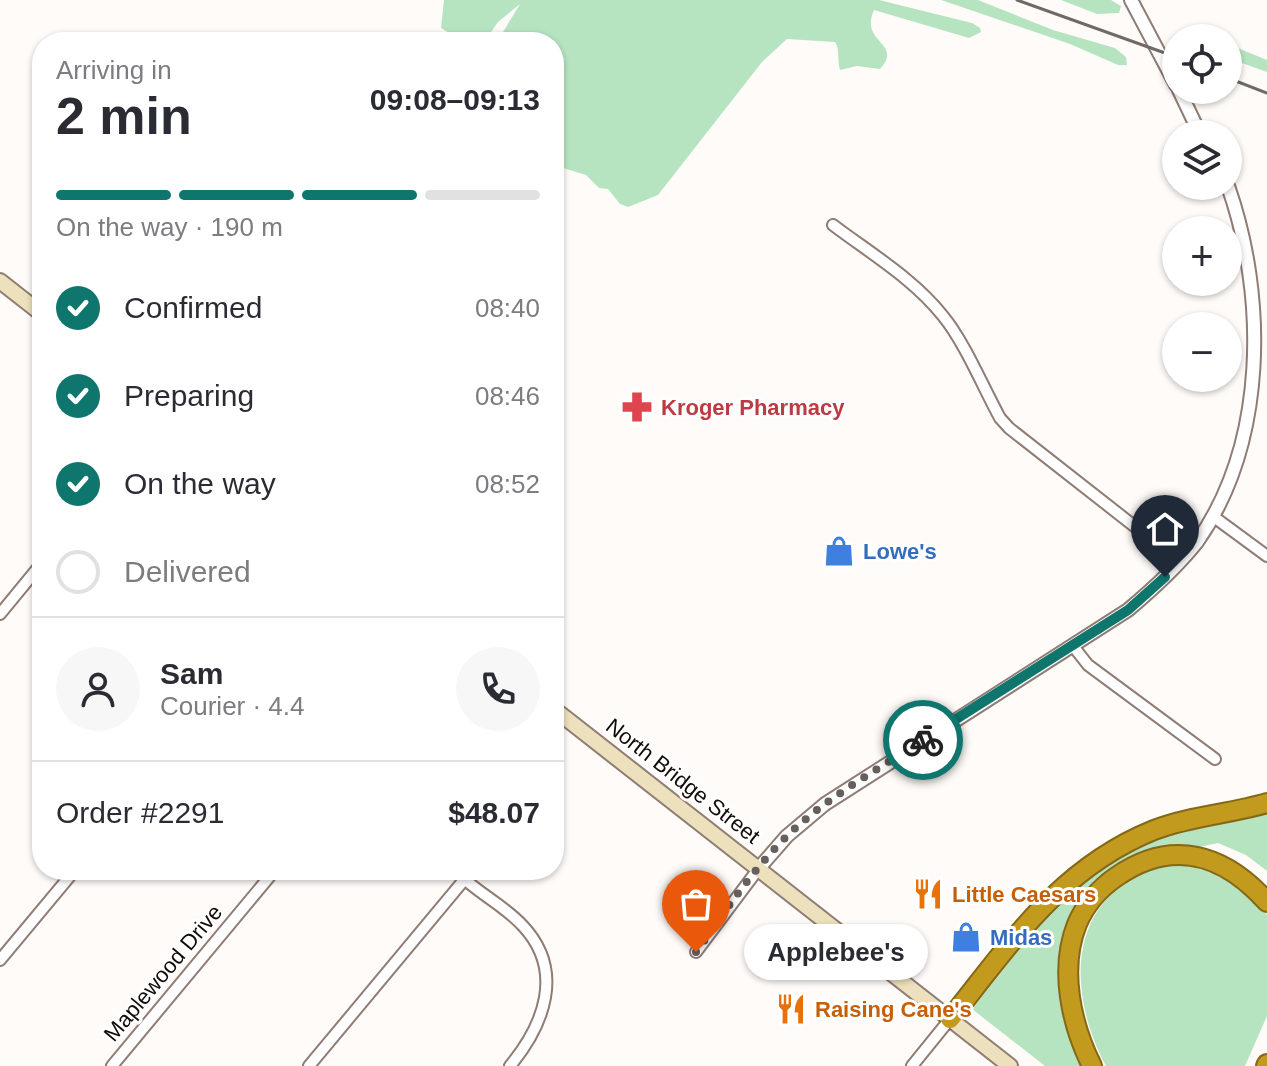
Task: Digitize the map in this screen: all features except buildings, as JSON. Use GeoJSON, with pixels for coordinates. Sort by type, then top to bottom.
{"type":"FeatureCollection","features":[{"type":"Feature","properties":{"kind":"highway"},"geometry":{"type":"LineString","coordinates":[[950,1019],[1033,917],[1080,871],[1122,844],[1157,829],[1267,803]]}},
{"type":"Feature","properties":{"kind":"highway"},"geometry":{"type":"LineString","coordinates":[[1092,1066],[1070,1001],[1070,952],[1077,924],[1091,900],[1108,882],[1145,860],[1166,855],[1192,855],[1217,862],[1238,875],[1267,902]]}},
{"type":"Feature","properties":{"kind":"main road"},"geometry":{"type":"LineString","coordinates":[[0,281],[32,306]]}},
{"type":"Feature","properties":{"kind":"main road","name":"North Bridge Street"},"geometry":{"type":"LineString","coordinates":[[564,717],[1010,1066]]}},
{"type":"Feature","properties":{"kind":"street"},"geometry":{"type":"LineString","coordinates":[[1131,0],[1162,59]]}},
{"type":"Feature","properties":{"kind":"street"},"geometry":{"type":"LineString","coordinates":[[696,952],[759,868],[787,836],[825,804],[1128,610],[1180,562],[1214,517],[1235,480],[1252,431],[1259,403],[1264,346],[1264,308],[1259,272],[1242,212],[1236,200]]}},
{"type":"Feature","properties":{"kind":"street"},"geometry":{"type":"LineString","coordinates":[[833,225],[937,308],[955,333],[1000,418],[1009,428],[1180,562]]}},
{"type":"Feature","properties":{"kind":"street"},"geometry":{"type":"LineString","coordinates":[[1214,517],[1267,556]]}},
{"type":"Feature","properties":{"kind":"street"},"geometry":{"type":"LineString","coordinates":[[0,614],[32,575]]}},
{"type":"Feature","properties":{"kind":"street"},"geometry":{"type":"LineString","coordinates":[[1073,646],[1088,665],[1215,759]]}},
{"type":"Feature","properties":{"kind":"street"},"geometry":{"type":"LineString","coordinates":[[0,960],[67,880]]}},
{"type":"Feature","properties":{"kind":"street","name":"Maplewood Drive"},"geometry":{"type":"LineString","coordinates":[[112,1066],[267,880]]}},
{"type":"Feature","properties":{"kind":"street"},"geometry":{"type":"LineString","coordinates":[[309,1066],[464,880],[524,927],[541,953],[545,1003],[536,1029],[510,1066]]}},
{"type":"Feature","properties":{"kind":"street"},"geometry":{"type":"LineString","coordinates":[[912,1066],[950,1019]]}},
{"type":"Feature","properties":{"kind":"green space"},"geometry":{"type":"Polygon","coordinates":[[[444,0],[879,0],[972,23],[981,32],[969,38],[874,10],[872,29],[887,53],[880,69],[857,66],[840,70],[835,42],[787,39],[762,62],[658,195],[628,207],[620,204],[608,189],[599,188],[586,175],[564,168],[564,32],[503,32],[520,4],[491,32],[448,32],[441,28],[444,0]]]}},
{"type":"Feature","properties":{"kind":"green space"},"geometry":{"type":"Polygon","coordinates":[[[941,0],[978,0],[1053,30],[1115,48],[1126,57],[1127,65],[1118,65],[1070,44],[941,0]]]}},
{"type":"Feature","properties":{"kind":"green space"},"geometry":{"type":"Polygon","coordinates":[[[1061,0],[1111,0],[1121,6],[1119,13],[1097,14],[1061,0]]]}},
{"type":"Feature","properties":{"kind":"green space"},"geometry":{"type":"Polygon","coordinates":[[[1242,50],[1267,60],[1267,72],[1242,63],[1242,50]]]}},
{"type":"Feature","properties":{"kind":"green space"},"geometry":{"type":"Polygon","coordinates":[[[1267,812],[1267,871],[1246,855],[1218,843],[1150,851],[1068,935],[1085,1066],[1045,1066],[972,1009],[1048,913],[1074,886],[1139,842],[1209,821],[1267,812]]]}},
{"type":"Feature","properties":{"kind":"green space"},"geometry":{"type":"Polygon","coordinates":[[[1185,865],[1219,872],[1247,890],[1267,915],[1267,1016],[1245,1066],[1106,1066],[1085,1011],[1081,983],[1082,955],[1088,929],[1101,906],[1121,886],[1149,870],[1185,865]]]}},
{"type":"Feature","properties":{"kind":"railway"},"geometry":{"type":"LineString","coordinates":[[1017,0],[1162,52]]}},
{"type":"Feature","properties":{"kind":"railway"},"geometry":{"type":"LineString","coordinates":[[1242,83],[1267,93]]}},
{"type":"Feature","properties":{"kind":"way so far"},"geometry":{"type":"LineString","coordinates":[[696,952],[787,836],[825,804],[923,740]]}},
{"type":"Feature","properties":{"kind":"place","name":"Kroger Pharmacy"},"geometry":{"type":"Point","coordinates":[637,407]}},
{"type":"Feature","properties":{"kind":"place","name":"Lowe's"},"geometry":{"type":"Point","coordinates":[839,551]}},
{"type":"Feature","properties":{"kind":"place","name":"Little Caesars"},"geometry":{"type":"Point","coordinates":[928,894]}},
{"type":"Feature","properties":{"kind":"place","name":"Midas"},"geometry":{"type":"Point","coordinates":[966,937]}},
{"type":"Feature","properties":{"kind":"place","name":"Applebee's"},"geometry":{"type":"Point","coordinates":[696,952]}},
{"type":"Feature","properties":{"kind":"place","name":"Raising Cane's"},"geometry":{"type":"Point","coordinates":[791,1009]}},
{"type":"Feature","properties":{"kind":"route"},"geometry":{"type":"LineString","coordinates":[[923,740],[1128,610],[1165,577]]}}]}
